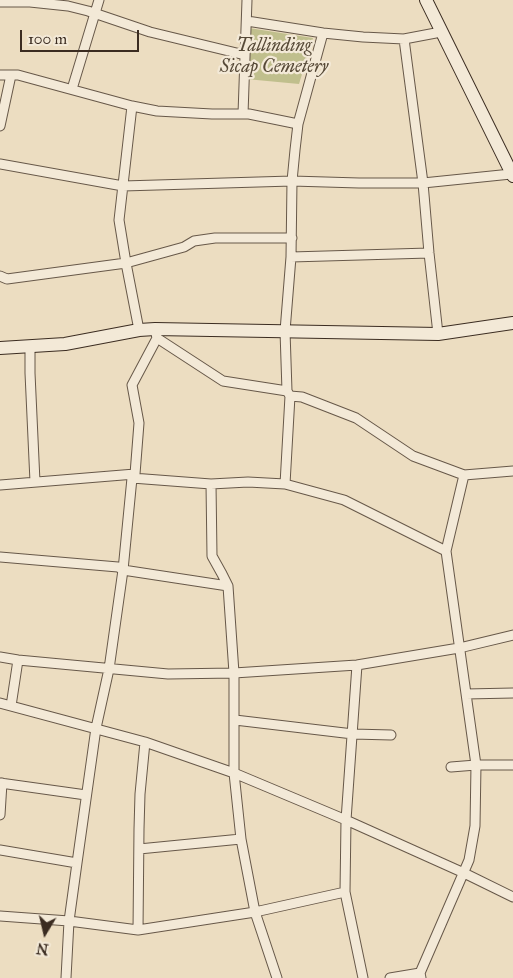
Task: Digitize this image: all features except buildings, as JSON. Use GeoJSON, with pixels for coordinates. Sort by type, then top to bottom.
{"type":"FeatureCollection","features":[{"type":"Feature","properties":{"kind":"street"},"geometry":{"type":"LineString","coordinates":[[72,89],[99,0]]}},
{"type":"Feature","properties":{"kind":"street"},"geometry":{"type":"LineString","coordinates":[[243,114],[247,0]]}},
{"type":"Feature","properties":{"kind":"street"},"geometry":{"type":"LineString","coordinates":[[0,164],[124,186],[292,181],[423,183],[512,175],[426,0]]}},
{"type":"Feature","properties":{"kind":"street"},"geometry":{"type":"LineString","coordinates":[[0,2],[30,2],[68,6],[150,32],[244,55]]}},
{"type":"Feature","properties":{"kind":"street"},"geometry":{"type":"LineString","coordinates":[[247,21],[323,33],[364,37],[404,39],[442,32]]}},
{"type":"Feature","properties":{"kind":"street"},"geometry":{"type":"LineString","coordinates":[[285,484],[288,394],[285,331],[292,238],[292,181],[298,124],[323,33]]}},
{"type":"Feature","properties":{"kind":"street"},"geometry":{"type":"LineString","coordinates":[[404,39],[423,183],[428,253],[438,334]]}},
{"type":"Feature","properties":{"kind":"street"},"geometry":{"type":"LineString","coordinates":[[0,75],[18,75],[157,111],[249,114],[298,124]]}},
{"type":"Feature","properties":{"kind":"street"},"geometry":{"type":"LineString","coordinates":[[0,126],[11,75]]}},
{"type":"Feature","properties":{"kind":"street"},"geometry":{"type":"LineString","coordinates":[[132,106],[119,220],[139,330]]}},
{"type":"Feature","properties":{"kind":"street"},"geometry":{"type":"LineString","coordinates":[[0,276],[8,279],[126,263],[184,247],[194,241],[215,238],[292,238]]}},
{"type":"Feature","properties":{"kind":"street"},"geometry":{"type":"LineString","coordinates":[[291,257],[428,253]]}},
{"type":"Feature","properties":{"kind":"street"},"geometry":{"type":"LineString","coordinates":[[0,348],[65,344],[139,330],[156,333],[285,331],[438,334],[513,323]]}},
{"type":"Feature","properties":{"kind":"street"},"geometry":{"type":"LineString","coordinates":[[156,333],[223,381],[302,397],[356,418],[412,456],[464,475],[513,471]]}},
{"type":"Feature","properties":{"kind":"street"},"geometry":{"type":"LineString","coordinates":[[66,978],[69,922],[86,795],[96,728],[109,669],[123,570],[139,423],[132,385],[156,333]]}},
{"type":"Feature","properties":{"kind":"street"},"geometry":{"type":"LineString","coordinates":[[30,347],[35,482]]}},
{"type":"Feature","properties":{"kind":"street"},"geometry":{"type":"LineString","coordinates":[[390,978],[420,975],[469,860],[475,826],[476,765],[446,551],[464,475]]}},
{"type":"Feature","properties":{"kind":"street"},"geometry":{"type":"LineString","coordinates":[[0,485],[133,476],[211,484],[248,482],[285,484],[344,500],[446,551]]}},
{"type":"Feature","properties":{"kind":"street"},"geometry":{"type":"LineString","coordinates":[[211,484],[212,556],[228,586],[234,673],[234,772],[241,839],[256,912],[277,978]]}},
{"type":"Feature","properties":{"kind":"street"},"geometry":{"type":"LineString","coordinates":[[0,557],[118,567],[123,570],[228,586]]}},
{"type":"Feature","properties":{"kind":"street"},"geometry":{"type":"LineString","coordinates":[[0,657],[168,674],[234,673],[357,664],[459,648],[513,635]]}},
{"type":"Feature","properties":{"kind":"street"},"geometry":{"type":"LineString","coordinates":[[11,706],[18,660]]}},
{"type":"Feature","properties":{"kind":"street"},"geometry":{"type":"LineString","coordinates":[[357,664],[346,820],[345,892],[364,978]]}},
{"type":"Feature","properties":{"kind":"street"},"geometry":{"type":"LineString","coordinates":[[466,694],[513,693]]}},
{"type":"Feature","properties":{"kind":"street"},"geometry":{"type":"LineString","coordinates":[[0,703],[145,742],[234,772],[346,820],[513,897]]}},
{"type":"Feature","properties":{"kind":"street"},"geometry":{"type":"LineString","coordinates":[[235,720],[353,734],[391,735]]}},
{"type":"Feature","properties":{"kind":"street"},"geometry":{"type":"LineString","coordinates":[[138,930],[140,794],[145,742]]}},
{"type":"Feature","properties":{"kind":"street"},"geometry":{"type":"LineString","coordinates":[[452,767],[513,765]]}},
{"type":"Feature","properties":{"kind":"street"},"geometry":{"type":"LineString","coordinates":[[0,815],[1,783],[86,795]]}},
{"type":"Feature","properties":{"kind":"street"},"geometry":{"type":"LineString","coordinates":[[139,849],[241,839]]}},
{"type":"Feature","properties":{"kind":"street"},"geometry":{"type":"LineString","coordinates":[[0,850],[77,863]]}},
{"type":"Feature","properties":{"kind":"street"},"geometry":{"type":"LineString","coordinates":[[0,916],[138,930],[256,912],[345,892]]}},
{"type":"Feature","properties":{"kind":"green space","name":"Tallinding Sicap Cemetery"},"geometry":{"type":"Polygon","coordinates":[[[249,28],[313,38],[299,84],[246,79],[249,28]]]}}]}
